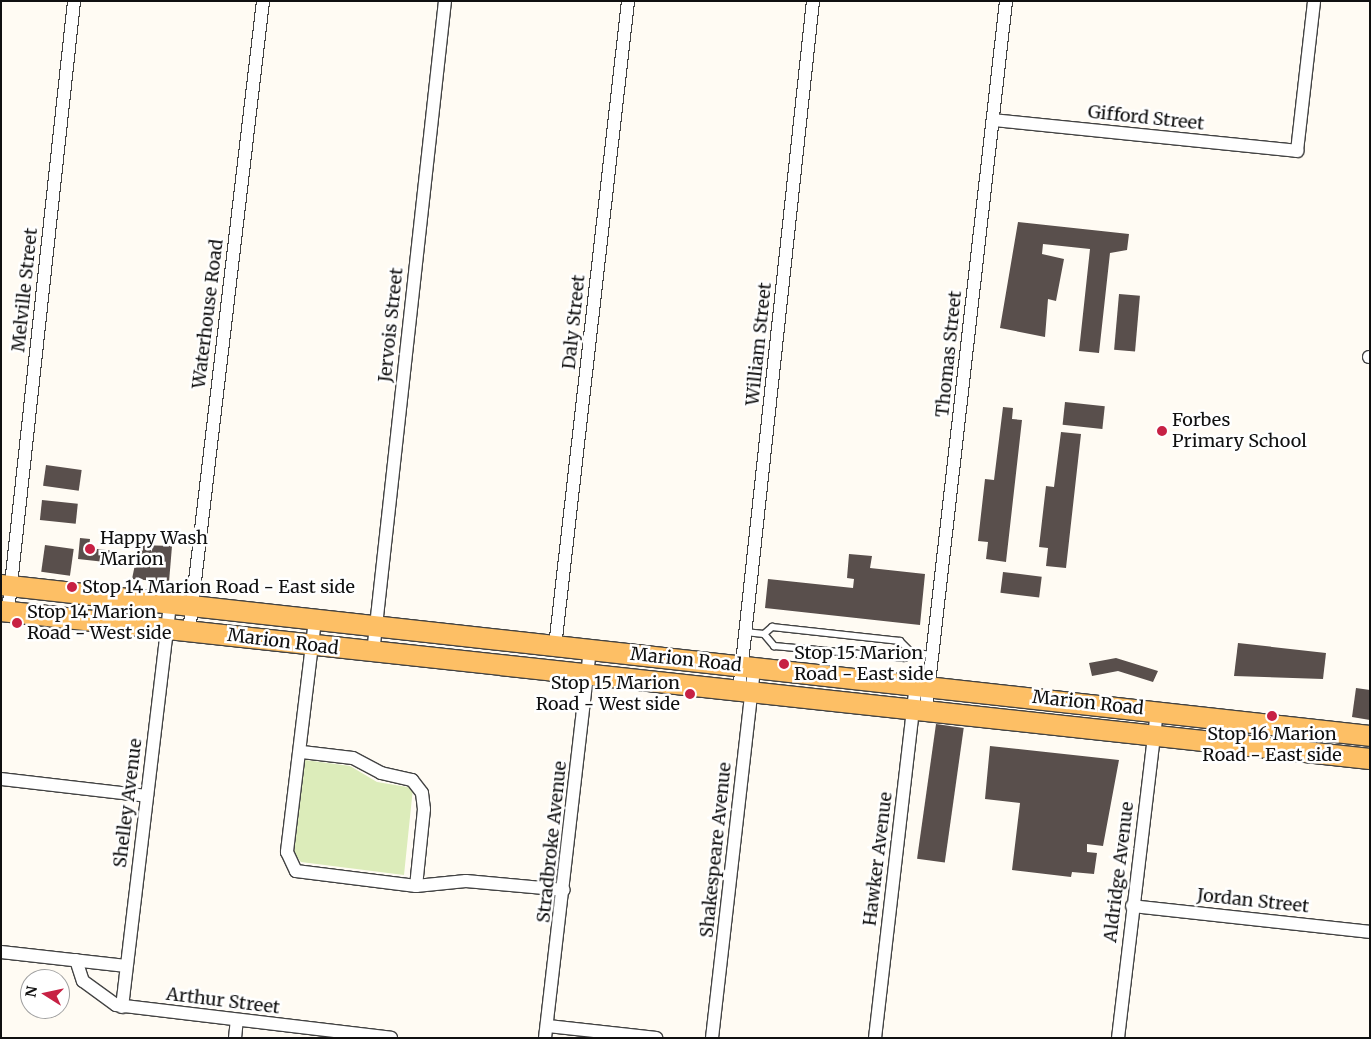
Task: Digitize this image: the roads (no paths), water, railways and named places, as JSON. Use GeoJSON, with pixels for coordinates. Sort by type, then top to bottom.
{"type":"FeatureCollection","features":[{"type":"Feature","properties":{"kind":"main road","name":"Marion Road"},"geometry":{"type":"LineString","coordinates":[[6,586],[555,647],[923,684],[1370,736]]}},
{"type":"Feature","properties":{"kind":"main road","name":"Marion Road"},"geometry":{"type":"LineString","coordinates":[[5,611],[373,653],[588,673],[1370,759]]}},
{"type":"Feature","properties":{"kind":"street","name":"Melville Street"},"geometry":{"type":"LineString","coordinates":[[5,611],[6,586],[74,1]]}},
{"type":"Feature","properties":{"kind":"street","name":"Waterhouse Road"},"geometry":{"type":"LineString","coordinates":[[189,632],[263,1]]}},
{"type":"Feature","properties":{"kind":"street","name":"Jervois Street"},"geometry":{"type":"LineString","coordinates":[[373,653],[445,1]]}},
{"type":"Feature","properties":{"kind":"street","name":"Daly Street"},"geometry":{"type":"LineString","coordinates":[[555,647],[628,1]]}},
{"type":"Feature","properties":{"kind":"street","name":"William Street"},"geometry":{"type":"LineString","coordinates":[[745,691],[748,666],[745,632],[813,1]]}},
{"type":"Feature","properties":{"kind":"street","name":"Thomas Street"},"geometry":{"type":"LineString","coordinates":[[920,710],[923,684],[933,655],[1006,1]]}},
{"type":"Feature","properties":{"kind":"street","name":"Gifford Street"},"geometry":{"type":"LineString","coordinates":[[993,120],[1297,150],[1314,1]]}},
{"type":"Feature","properties":{"kind":"street","name":"Shelley Avenue"},"geometry":{"type":"LineString","coordinates":[[122,1007],[170,604]]}},
{"type":"Feature","properties":{"kind":"street"},"geometry":{"type":"LineString","coordinates":[[315,620],[302,752],[288,852],[296,871],[416,886],[466,880],[564,890]]}},
{"type":"Feature","properties":{"kind":"street","name":"Stradbroke Avenue"},"geometry":{"type":"LineString","coordinates":[[547,1032],[590,650]]}},
{"type":"Feature","properties":{"kind":"street","name":"Shakespeare Avenue"},"geometry":{"type":"LineString","coordinates":[[712,1038],[745,691]]}},
{"type":"Feature","properties":{"kind":"street","name":"Hawker Avenue"},"geometry":{"type":"LineString","coordinates":[[875,1038],[920,710]]}},
{"type":"Feature","properties":{"kind":"street","name":"Aldridge Avenue"},"geometry":{"type":"LineString","coordinates":[[1118,1038],[1152,734],[1157,710]]}},
{"type":"Feature","properties":{"kind":"street"},"geometry":{"type":"LineString","coordinates":[[302,752],[352,758],[381,773],[412,780],[422,793],[424,809],[416,886]]}},
{"type":"Feature","properties":{"kind":"street"},"geometry":{"type":"LineString","coordinates":[[1,779],[146,796]]}},
{"type":"Feature","properties":{"kind":"street","name":"Jordan Street"},"geometry":{"type":"LineString","coordinates":[[1132,906],[1370,932]]}},
{"type":"Feature","properties":{"kind":"street"},"geometry":{"type":"LineString","coordinates":[[1,952],[126,966]]}},
{"type":"Feature","properties":{"kind":"street","name":"Arthur Street"},"geometry":{"type":"LineString","coordinates":[[76,960],[82,981],[106,1001],[122,1007],[391,1038]]}},
{"type":"Feature","properties":{"kind":"street"},"geometry":{"type":"LineString","coordinates":[[235,1038],[237,1020]]}},
{"type":"Feature","properties":{"kind":"street"},"geometry":{"type":"LineString","coordinates":[[547,1032],[656,1038]]}},
{"type":"Feature","properties":{"kind":"lane"},"geometry":{"type":"LineString","coordinates":[[764,634],[772,627],[900,641],[912,653]]}},
{"type":"Feature","properties":{"kind":"lane"},"geometry":{"type":"LineString","coordinates":[[745,632],[764,634],[774,646],[904,658],[912,653],[933,655]]}},
{"type":"Feature","properties":{"kind":"place","name":"Forbes Primary School"},"geometry":{"type":"Point","coordinates":[1162,431]}},
{"type":"Feature","properties":{"kind":"place","name":"Happy Wash Marion"},"geometry":{"type":"Point","coordinates":[90,549]}},
{"type":"Feature","properties":{"kind":"place","name":"Stop 14 Marion Road - East side"},"geometry":{"type":"Point","coordinates":[72,587]}},
{"type":"Feature","properties":{"kind":"place","name":"Stop 14 Marion Road - West side"},"geometry":{"type":"Point","coordinates":[17,623]}},
{"type":"Feature","properties":{"kind":"place","name":"Stop 15 Marion Road - East side"},"geometry":{"type":"Point","coordinates":[784,664]}},
{"type":"Feature","properties":{"kind":"place","name":"Stop 15 Marion Road - West side"},"geometry":{"type":"Point","coordinates":[690,694]}},
{"type":"Feature","properties":{"kind":"place","name":"Stop 16 Marion Road - East side"},"geometry":{"type":"Point","coordinates":[1272,716]}}]}
